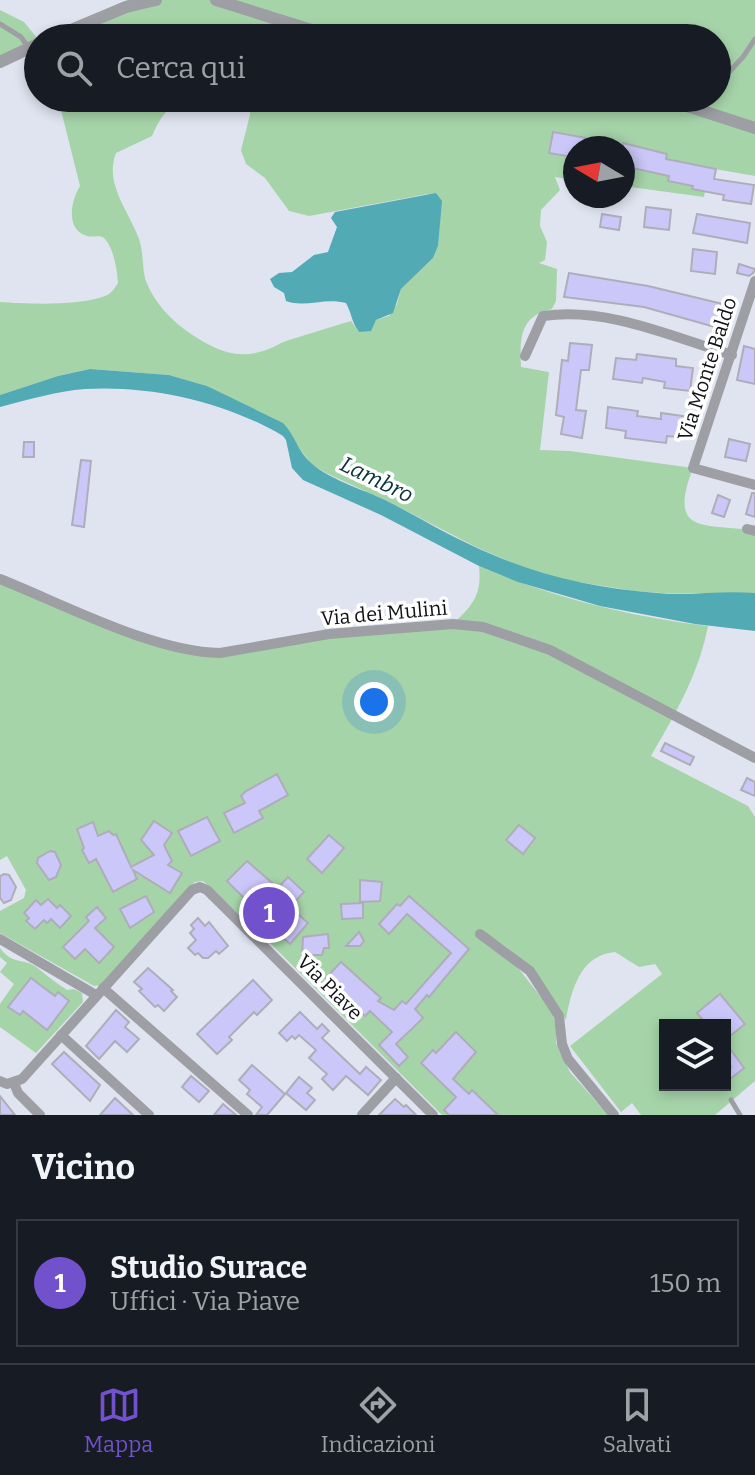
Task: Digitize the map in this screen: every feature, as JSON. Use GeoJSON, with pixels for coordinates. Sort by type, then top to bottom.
{"type":"FeatureCollection","features":[{"type":"Feature","properties":{"kind":"street"},"geometry":{"type":"LineString","coordinates":[[85,24],[126,7],[156,0]]}},
{"type":"Feature","properties":{"kind":"street"},"geometry":{"type":"LineString","coordinates":[[216,0],[292,24]]}},
{"type":"Feature","properties":{"kind":"street"},"geometry":{"type":"LineString","coordinates":[[0,62],[24,50]]}},
{"type":"Feature","properties":{"kind":"street"},"geometry":{"type":"LineString","coordinates":[[711,112],[755,128]]}},
{"type":"Feature","properties":{"kind":"street","name":"Via Monte Baldo"},"geometry":{"type":"LineString","coordinates":[[755,281],[693,468],[755,485]]}},
{"type":"Feature","properties":{"kind":"street"},"geometry":{"type":"LineString","coordinates":[[525,356],[543,316],[567,313],[619,319],[732,355]]}},
{"type":"Feature","properties":{"kind":"street","name":"Via dei Mulini"},"geometry":{"type":"LineString","coordinates":[[0,579],[106,623],[175,647],[203,652],[220,653],[329,634],[453,624],[483,627],[550,650],[755,758]]}},
{"type":"Feature","properties":{"kind":"street","name":"Via Piave"},"geometry":{"type":"LineString","coordinates":[[14,1083],[22,1079],[192,890],[200,887],[207,890],[433,1115]]}},
{"type":"Feature","properties":{"kind":"street"},"geometry":{"type":"LineString","coordinates":[[480,934],[530,971],[559,1016],[562,1044],[568,1059],[614,1115]]}},
{"type":"Feature","properties":{"kind":"street"},"geometry":{"type":"LineString","coordinates":[[0,939],[100,992],[248,1115]]}},
{"type":"Feature","properties":{"kind":"street"},"geometry":{"type":"LineString","coordinates":[[61,1035],[149,1115]]}},
{"type":"Feature","properties":{"kind":"street"},"geometry":{"type":"LineString","coordinates":[[362,1115],[396,1078]]}},
{"type":"Feature","properties":{"kind":"street"},"geometry":{"type":"LineString","coordinates":[[0,1081],[14,1083],[18,1093],[40,1115]]}},
{"type":"Feature","properties":{"kind":"lane"},"geometry":{"type":"LineString","coordinates":[[0,24],[24,39]]}},
{"type":"Feature","properties":{"kind":"lane"},"geometry":{"type":"LineString","coordinates":[[731,70],[755,39]]}},
{"type":"Feature","properties":{"kind":"lane"},"geometry":{"type":"LineString","coordinates":[[731,1100],[740,1115]]}},
{"type":"Feature","properties":{"kind":"green space"},"geometry":{"type":"Polygon","coordinates":[[[127,0],[755,0],[755,124],[715,112],[731,112],[731,24],[70,24],[127,0]]]}},
{"type":"Feature","properties":{"kind":"green space"},"geometry":{"type":"Polygon","coordinates":[[[0,10],[26,24],[24,47],[0,62],[0,10]]]}},
{"type":"Feature","properties":{"kind":"green space"},"geometry":{"type":"Polygon","coordinates":[[[62,112],[166,112],[152,136],[116,153],[113,164],[115,186],[139,239],[146,281],[167,314],[202,341],[231,353],[252,354],[351,321],[359,332],[376,320],[389,316],[397,304],[401,289],[433,258],[438,246],[440,216],[428,194],[309,216],[289,211],[265,178],[246,164],[241,150],[250,112],[700,112],[755,128],[755,176],[709,168],[704,197],[635,188],[635,136],[563,136],[563,178],[555,177],[560,190],[541,210],[540,226],[547,242],[545,260],[539,263],[557,269],[556,301],[552,309],[541,312],[527,323],[522,338],[521,367],[549,372],[540,450],[570,451],[693,468],[686,490],[688,516],[708,526],[755,531],[755,593],[634,591],[566,580],[522,567],[326,473],[311,464],[297,445],[257,412],[207,386],[169,375],[90,369],[0,395],[0,302],[39,304],[82,301],[107,295],[118,283],[111,248],[105,239],[80,233],[75,228],[72,214],[80,186],[62,112]]]}},
{"type":"Feature","properties":{"kind":"green space"},"geometry":{"type":"Polygon","coordinates":[[[479,566],[591,604],[708,626],[692,677],[651,756],[748,806],[755,817],[755,1081],[715,1115],[641,1115],[632,1103],[621,1112],[570,1046],[662,974],[655,964],[639,967],[615,952],[593,960],[585,967],[574,987],[566,1020],[536,976],[518,956],[496,940],[552,1011],[556,1043],[570,1072],[608,1115],[442,1115],[272,945],[203,881],[195,882],[102,985],[94,986],[0,933],[0,911],[24,898],[26,890],[7,856],[0,860],[0,583],[106,623],[203,652],[453,624],[475,599],[479,566]]]}},
{"type":"Feature","properties":{"kind":"green space"},"geometry":{"type":"Polygon","coordinates":[[[0,948],[9,957],[35,966],[67,990],[82,993],[83,1002],[36,1053],[0,1027],[0,1004],[14,984],[0,972],[7,963],[0,957],[0,948]]]}},
{"type":"Feature","properties":{"kind":"water"},"geometry":{"type":"Polygon","coordinates":[[[436,193],[442,201],[438,246],[433,258],[401,289],[393,313],[376,320],[371,331],[359,332],[346,303],[293,303],[286,301],[284,293],[274,287],[270,279],[279,273],[292,272],[314,255],[328,252],[337,227],[331,218],[335,212],[436,193]]]}},
{"type":"Feature","properties":{"kind":"water"},"geometry":{"type":"Polygon","coordinates":[[[90,369],[169,375],[207,386],[283,423],[307,459],[320,470],[478,549],[531,569],[572,581],[636,591],[669,594],[755,593],[755,631],[695,624],[600,606],[518,582],[479,566],[381,515],[303,480],[292,468],[283,436],[213,405],[162,393],[110,388],[64,392],[0,407],[0,395],[90,369]]]}},
{"type":"Feature","properties":{"kind":"building"},"geometry":{"type":"Polygon","coordinates":[[[553,132],[575,136],[563,136],[563,155],[549,153],[553,132]]]}},
{"type":"Feature","properties":{"kind":"building"},"geometry":{"type":"Polygon","coordinates":[[[635,146],[667,154],[666,159],[716,169],[714,179],[754,185],[751,204],[723,200],[724,195],[668,181],[669,176],[635,169],[635,146]]]}},
{"type":"Feature","properties":{"kind":"building"},"geometry":{"type":"Polygon","coordinates":[[[646,207],[671,210],[669,230],[644,227],[646,207]]]}},
{"type":"Feature","properties":{"kind":"building"},"geometry":{"type":"Polygon","coordinates":[[[602,214],[621,217],[619,230],[600,227],[602,214]]]}},
{"type":"Feature","properties":{"kind":"building"},"geometry":{"type":"Polygon","coordinates":[[[697,214],[750,223],[747,243],[693,233],[697,214]]]}},
{"type":"Feature","properties":{"kind":"building"},"geometry":{"type":"Polygon","coordinates":[[[693,249],[717,252],[715,274],[691,271],[693,249]]]}},
{"type":"Feature","properties":{"kind":"building"},"geometry":{"type":"Polygon","coordinates":[[[739,264],[755,269],[749,276],[737,273],[739,264]]]}},
{"type":"Feature","properties":{"kind":"building"},"geometry":{"type":"Polygon","coordinates":[[[569,273],[648,286],[727,305],[722,329],[644,307],[564,297],[569,273]]]}},
{"type":"Feature","properties":{"kind":"building"},"geometry":{"type":"Polygon","coordinates":[[[570,343],[592,345],[589,370],[581,370],[576,410],[586,411],[582,438],[561,434],[564,417],[556,415],[562,360],[568,361],[570,343]]]}},
{"type":"Feature","properties":{"kind":"building"},"geometry":{"type":"Polygon","coordinates":[[[744,346],[755,349],[755,384],[737,380],[744,346]]]}},
{"type":"Feature","properties":{"kind":"building"},"geometry":{"type":"Polygon","coordinates":[[[637,354],[676,359],[676,366],[693,368],[690,391],[664,388],[665,382],[643,378],[642,383],[613,379],[616,358],[636,360],[637,354]]]}},
{"type":"Feature","properties":{"kind":"building"},"geometry":{"type":"Polygon","coordinates":[[[608,407],[638,411],[637,416],[661,419],[661,413],[690,417],[687,438],[667,436],[666,443],[625,438],[626,431],[606,428],[608,407]]]}},
{"type":"Feature","properties":{"kind":"building"},"geometry":{"type":"Polygon","coordinates":[[[729,439],[750,444],[746,461],[725,457],[729,439]]]}},
{"type":"Feature","properties":{"kind":"building"},"geometry":{"type":"Polygon","coordinates":[[[24,442],[34,442],[34,457],[23,457],[24,442]]]}},
{"type":"Feature","properties":{"kind":"building"},"geometry":{"type":"Polygon","coordinates":[[[81,460],[91,461],[84,527],[72,525],[81,460]]]}},
{"type":"Feature","properties":{"kind":"building"},"geometry":{"type":"Polygon","coordinates":[[[752,493],[755,493],[755,517],[746,514],[752,493]]]}},
{"type":"Feature","properties":{"kind":"building"},"geometry":{"type":"Polygon","coordinates":[[[718,495],[730,500],[724,517],[712,513],[718,495]]]}},
{"type":"Feature","properties":{"kind":"building"},"geometry":{"type":"Polygon","coordinates":[[[665,743],[694,757],[690,765],[661,751],[665,743]]]}},
{"type":"Feature","properties":{"kind":"building"},"geometry":{"type":"Polygon","coordinates":[[[277,774],[288,795],[259,811],[263,818],[234,833],[224,813],[245,803],[241,796],[246,791],[277,774]]]}},
{"type":"Feature","properties":{"kind":"building"},"geometry":{"type":"Polygon","coordinates":[[[747,778],[755,782],[755,796],[741,790],[747,778]]]}},
{"type":"Feature","properties":{"kind":"building"},"geometry":{"type":"Polygon","coordinates":[[[207,817],[220,841],[191,856],[178,831],[207,817]]]}},
{"type":"Feature","properties":{"kind":"building"},"geometry":{"type":"Polygon","coordinates":[[[154,821],[172,833],[164,845],[172,861],[168,865],[182,873],[170,893],[133,870],[137,879],[113,892],[96,859],[89,863],[77,829],[93,822],[98,836],[109,831],[116,834],[131,867],[154,855],[141,840],[154,821]]]}},
{"type":"Feature","properties":{"kind":"building"},"geometry":{"type":"Polygon","coordinates":[[[519,825],[535,838],[523,854],[506,840],[519,825]]]}},
{"type":"Feature","properties":{"kind":"building"},"geometry":{"type":"Polygon","coordinates":[[[329,835],[344,848],[322,873],[307,859],[329,835]]]}},
{"type":"Feature","properties":{"kind":"building"},"geometry":{"type":"Polygon","coordinates":[[[50,851],[55,852],[61,865],[56,877],[49,880],[37,863],[38,858],[50,851]]]}},
{"type":"Feature","properties":{"kind":"building"},"geometry":{"type":"Polygon","coordinates":[[[247,861],[278,888],[288,877],[304,892],[290,907],[308,923],[290,944],[279,934],[284,929],[248,894],[244,898],[227,881],[247,861]]]}},
{"type":"Feature","properties":{"kind":"building"},"geometry":{"type":"Polygon","coordinates":[[[9,875],[16,887],[11,900],[4,903],[0,898],[0,876],[9,875]]]}},
{"type":"Feature","properties":{"kind":"building"},"geometry":{"type":"Polygon","coordinates":[[[360,880],[382,882],[380,901],[360,902],[360,880]]]}},
{"type":"Feature","properties":{"kind":"building"},"geometry":{"type":"Polygon","coordinates":[[[146,896],[154,912],[130,928],[120,909],[146,896]]]}},
{"type":"Feature","properties":{"kind":"building"},"geometry":{"type":"Polygon","coordinates":[[[409,896],[469,949],[415,1009],[423,1018],[396,1044],[408,1057],[399,1066],[379,1045],[392,1032],[370,1011],[365,1016],[326,978],[341,962],[381,998],[378,1001],[394,1010],[402,1001],[406,1004],[451,953],[407,914],[389,934],[379,924],[409,896]]]}},
{"type":"Feature","properties":{"kind":"building"},"geometry":{"type":"Polygon","coordinates":[[[48,899],[71,916],[60,928],[51,919],[47,923],[44,920],[35,929],[26,921],[29,918],[24,913],[36,900],[41,905],[48,899]]]}},
{"type":"Feature","properties":{"kind":"building"},"geometry":{"type":"Polygon","coordinates":[[[363,903],[363,918],[342,919],[341,904],[363,903]]]}},
{"type":"Feature","properties":{"kind":"building"},"geometry":{"type":"Polygon","coordinates":[[[97,907],[106,918],[95,928],[114,947],[99,963],[85,949],[75,959],[63,947],[89,921],[86,917],[97,907]]]}},
{"type":"Feature","properties":{"kind":"building"},"geometry":{"type":"Polygon","coordinates":[[[198,918],[205,926],[209,922],[228,946],[219,954],[216,951],[203,958],[188,948],[196,940],[190,933],[194,929],[191,925],[198,918]]]}},
{"type":"Feature","properties":{"kind":"building"},"geometry":{"type":"Polygon","coordinates":[[[359,932],[364,941],[360,946],[346,946],[359,932]]]}},
{"type":"Feature","properties":{"kind":"building"},"geometry":{"type":"Polygon","coordinates":[[[328,934],[329,948],[324,948],[322,955],[313,955],[314,964],[304,962],[303,937],[328,934]]]}},
{"type":"Feature","properties":{"kind":"building"},"geometry":{"type":"Polygon","coordinates":[[[148,968],[177,997],[164,1011],[158,1005],[155,1007],[134,982],[148,968]]]}},
{"type":"Feature","properties":{"kind":"building"},"geometry":{"type":"Polygon","coordinates":[[[31,978],[55,996],[58,992],[69,1001],[47,1030],[23,1011],[20,1015],[8,1007],[31,978]]]}},
{"type":"Feature","properties":{"kind":"building"},"geometry":{"type":"Polygon","coordinates":[[[253,980],[272,1000],[257,1015],[254,1012],[217,1054],[197,1034],[253,980]]]}},
{"type":"Feature","properties":{"kind":"building"},"geometry":{"type":"Polygon","coordinates":[[[720,994],[745,1024],[731,1035],[731,1019],[702,1019],[697,1013],[720,994]]]}},
{"type":"Feature","properties":{"kind":"building"},"geometry":{"type":"Polygon","coordinates":[[[116,1010],[129,1022],[125,1027],[139,1039],[127,1052],[115,1041],[99,1059],[86,1046],[116,1010]]]}},
{"type":"Feature","properties":{"kind":"building"},"geometry":{"type":"Polygon","coordinates":[[[300,1012],[317,1029],[322,1024],[329,1031],[322,1038],[360,1074],[366,1067],[381,1080],[368,1095],[346,1076],[333,1090],[322,1079],[327,1074],[309,1058],[316,1050],[299,1035],[287,1041],[279,1033],[300,1012]]]}},
{"type":"Feature","properties":{"kind":"building"},"geometry":{"type":"Polygon","coordinates":[[[456,1032],[476,1052],[453,1079],[469,1094],[472,1090],[498,1115],[449,1115],[444,1110],[456,1097],[421,1063],[433,1050],[436,1053],[456,1032]]]}},
{"type":"Feature","properties":{"kind":"building"},"geometry":{"type":"Polygon","coordinates":[[[731,1050],[744,1068],[731,1078],[731,1050]]]}},
{"type":"Feature","properties":{"kind":"building"},"geometry":{"type":"Polygon","coordinates":[[[64,1052],[100,1085],[90,1101],[52,1064],[64,1052]]]}},
{"type":"Feature","properties":{"kind":"building"},"geometry":{"type":"Polygon","coordinates":[[[252,1065],[285,1094],[267,1115],[256,1115],[262,1107],[247,1094],[250,1090],[239,1080],[252,1065]]]}},
{"type":"Feature","properties":{"kind":"building"},"geometry":{"type":"Polygon","coordinates":[[[191,1076],[209,1091],[199,1102],[182,1087],[191,1076]]]}},
{"type":"Feature","properties":{"kind":"building"},"geometry":{"type":"Polygon","coordinates":[[[299,1077],[312,1088],[307,1093],[315,1100],[306,1110],[286,1093],[299,1077]]]}},
{"type":"Feature","properties":{"kind":"building"},"geometry":{"type":"Polygon","coordinates":[[[0,1096],[15,1115],[0,1115],[0,1096]]]}},
{"type":"Feature","properties":{"kind":"building"},"geometry":{"type":"Polygon","coordinates":[[[115,1098],[133,1115],[100,1115],[115,1098]]]}},
{"type":"Feature","properties":{"kind":"building"},"geometry":{"type":"Polygon","coordinates":[[[395,1099],[404,1107],[406,1105],[416,1115],[379,1115],[395,1099]]]}},
{"type":"Feature","properties":{"kind":"building"},"geometry":{"type":"Polygon","coordinates":[[[223,1104],[236,1115],[214,1115],[223,1104]]]}},
{"type":"Feature","properties":{"kind":"place","name":"Studio Surace"},"geometry":{"type":"Point","coordinates":[269,913]}},
{"type":"Feature","properties":{"kind":"water label","name":"Lambro"},"geometry":{"type":"Point","coordinates":[377,479]}}]}
